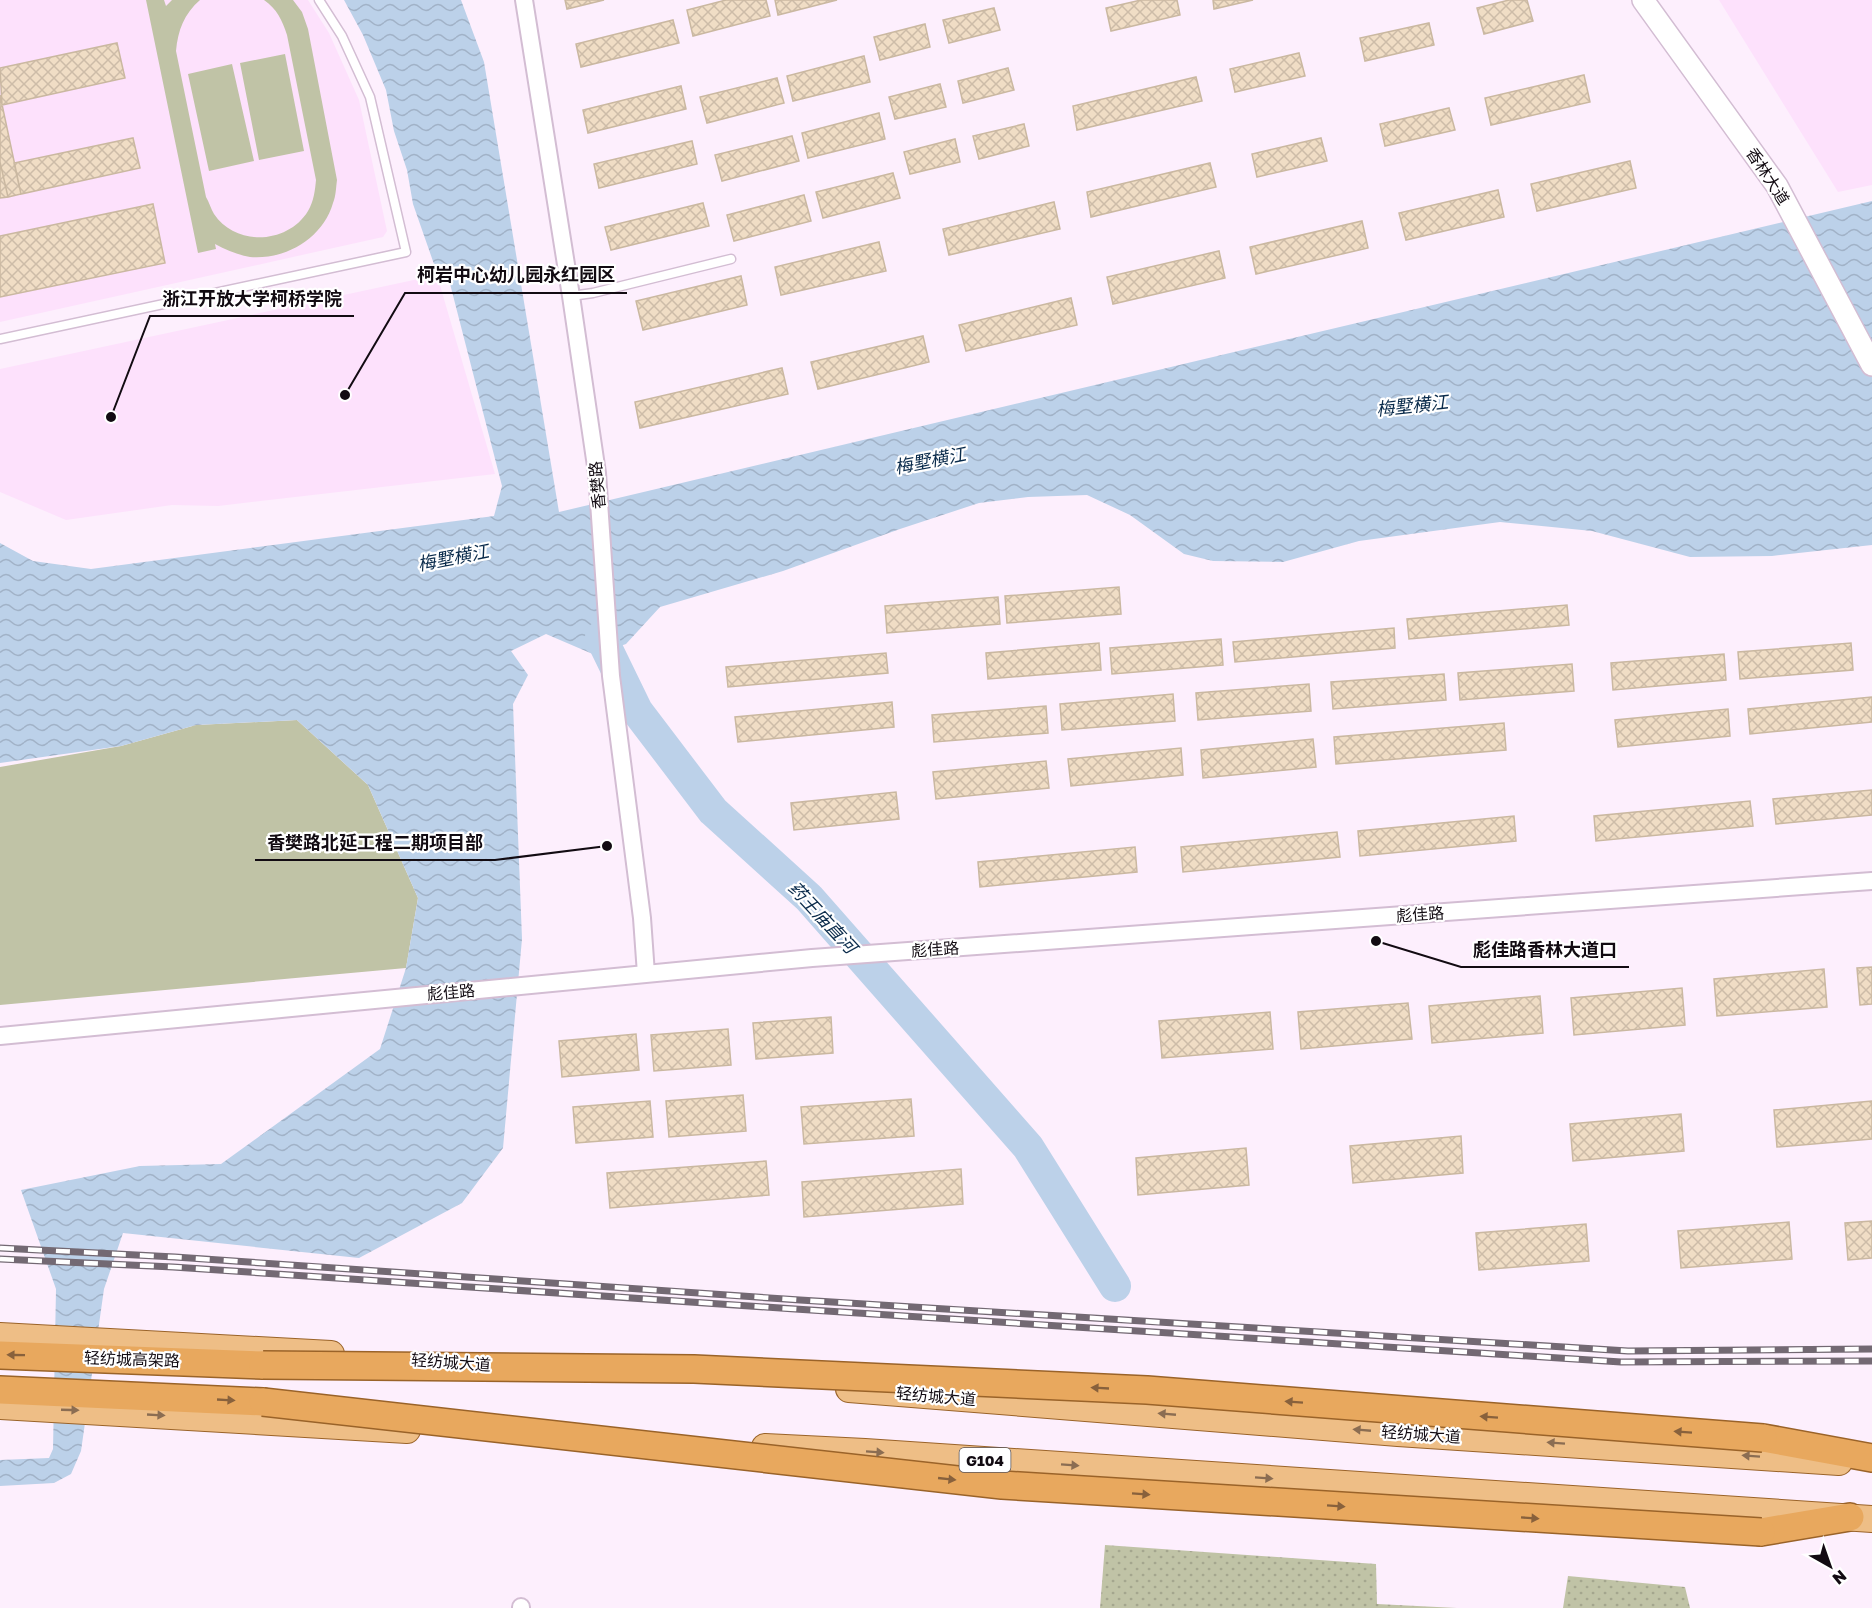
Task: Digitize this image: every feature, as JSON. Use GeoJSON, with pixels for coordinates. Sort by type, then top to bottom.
{"type":"FeatureCollection","features":[{"type":"Feature","properties":{"kind":"highway","name":"轻纺城高架路"},"geometry":{"type":"LineString","coordinates":[[0,1355],[263,1365],[694,1369],[1147,1390],[1763,1438],[1872,1458]]}},
{"type":"Feature","properties":{"kind":"highway"},"geometry":{"type":"LineString","coordinates":[[0,1390],[263,1402],[1002,1485],[1761,1532],[1861,1518]]}},
{"type":"Feature","properties":{"kind":"main road","name":"轻纺城大道"},"geometry":{"type":"LineString","coordinates":[[0,1336],[259,1349],[855,1389],[1398,1432],[1872,1463]]}},
{"type":"Feature","properties":{"kind":"main road","name":"G104"},"geometry":{"type":"LineString","coordinates":[[0,1406],[461,1433],[865,1452],[1861,1518]]}},
{"type":"Feature","properties":{"kind":"street","name":"香樊路"},"geometry":{"type":"LineString","coordinates":[[524,0],[597,473],[611,676],[642,918],[646,974]]}},
{"type":"Feature","properties":{"kind":"street","name":"香林大道"},"geometry":{"type":"LineString","coordinates":[[1643,0],[1777,186],[1872,365]]}},
{"type":"Feature","properties":{"kind":"street","name":"彪佳路"},"geometry":{"type":"LineString","coordinates":[[0,1036],[837,956],[1872,881]]}},
{"type":"Feature","properties":{"kind":"lane"},"geometry":{"type":"LineString","coordinates":[[0,339],[406,252],[370,97],[342,36],[319,0]]}},
{"type":"Feature","properties":{"kind":"lane"},"geometry":{"type":"LineString","coordinates":[[571,296],[593,293],[731,259]]}},
{"type":"Feature","properties":{"kind":"shaded area"},"geometry":{"type":"Polygon","coordinates":[[[0,0],[308,0],[329,33],[359,100],[387,231],[383,237],[0,322],[0,0]]]}},
{"type":"Feature","properties":{"kind":"shaded area"},"geometry":{"type":"Polygon","coordinates":[[[1719,0],[1872,0],[1872,185],[1838,192],[1719,0]]]}},
{"type":"Feature","properties":{"kind":"shaded area"},"geometry":{"type":"Polygon","coordinates":[[[437,275],[495,474],[218,506],[172,505],[66,520],[0,492],[0,369],[437,275]]]}},
{"type":"Feature","properties":{"kind":"green space"},"geometry":{"type":"Polygon","coordinates":[[[146,0],[164,0],[166,6],[172,0],[200,0],[183,23],[176,51],[206,197],[214,214],[224,225],[248,236],[262,237],[288,230],[308,211],[314,195],[316,180],[287,35],[278,15],[264,0],[293,0],[302,12],[308,29],[337,180],[335,197],[328,215],[321,227],[301,244],[277,255],[263,257],[241,255],[215,244],[216,249],[198,253],[146,0]]]}},
{"type":"Feature","properties":{"kind":"green space"},"geometry":{"type":"Polygon","coordinates":[[[285,54],[304,151],[259,160],[240,63],[285,54]]]}},
{"type":"Feature","properties":{"kind":"green space"},"geometry":{"type":"Polygon","coordinates":[[[232,64],[254,161],[209,171],[188,74],[232,64]]]}},
{"type":"Feature","properties":{"kind":"green space"},"geometry":{"type":"Polygon","coordinates":[[[297,720],[368,785],[418,898],[406,968],[0,1005],[0,767],[121,746],[196,725],[297,720]]]}},
{"type":"Feature","properties":{"kind":"green space"},"geometry":{"type":"Polygon","coordinates":[[[1105,1545],[1376,1564],[1377,1604],[1457,1608],[1100,1608],[1105,1545]]]}},
{"type":"Feature","properties":{"kind":"green space"},"geometry":{"type":"Polygon","coordinates":[[[1568,1576],[1685,1587],[1690,1608],[1563,1608],[1568,1576]]]}},
{"type":"Feature","properties":{"kind":"water","name":"梅墅横江"},"geometry":{"type":"Polygon","coordinates":[[[344,0],[461,0],[484,62],[559,512],[1872,201],[1872,545],[1772,556],[1690,557],[1592,531],[1500,522],[1359,541],[1283,562],[1213,561],[1184,554],[1130,515],[1087,495],[1028,497],[979,503],[783,571],[660,607],[626,644],[595,655],[546,634],[511,651],[528,675],[513,704],[522,939],[503,1148],[462,1203],[359,1258],[123,1233],[104,1289],[81,1451],[71,1474],[54,1483],[0,1486],[0,1460],[49,1458],[53,1449],[56,1289],[21,1190],[140,1166],[221,1164],[380,1049],[406,968],[418,898],[368,785],[297,720],[196,725],[121,746],[0,763],[0,543],[33,561],[91,569],[494,516],[502,486],[448,276],[435,267],[413,204],[407,170],[394,131],[386,90],[363,35],[344,0]]]}},
{"type":"Feature","properties":{"kind":"building"},"geometry":{"type":"Polygon","coordinates":[[[565,0],[604,0],[567,9],[565,0]]]}},
{"type":"Feature","properties":{"kind":"building"},"geometry":{"type":"Polygon","coordinates":[[[726,0],[766,0],[770,16],[693,36],[687,10],[726,0]]]}},
{"type":"Feature","properties":{"kind":"building"},"geometry":{"type":"Polygon","coordinates":[[[775,0],[837,0],[778,15],[775,0]]]}},
{"type":"Feature","properties":{"kind":"building"},"geometry":{"type":"Polygon","coordinates":[[[1141,0],[1177,0],[1180,15],[1111,31],[1106,8],[1141,0]]]}},
{"type":"Feature","properties":{"kind":"building"},"geometry":{"type":"Polygon","coordinates":[[[1213,0],[1253,0],[1214,9],[1213,0]]]}},
{"type":"Feature","properties":{"kind":"building"},"geometry":{"type":"Polygon","coordinates":[[[1509,0],[1527,0],[1533,21],[1484,34],[1477,8],[1509,0]]]}},
{"type":"Feature","properties":{"kind":"building"},"geometry":{"type":"Polygon","coordinates":[[[994,8],[1000,30],[949,43],[943,20],[994,8]]]}},
{"type":"Feature","properties":{"kind":"building"},"geometry":{"type":"Polygon","coordinates":[[[673,20],[679,43],[581,67],[576,44],[673,20]]]}},
{"type":"Feature","properties":{"kind":"building"},"geometry":{"type":"Polygon","coordinates":[[[1429,23],[1434,45],[1365,61],[1360,38],[1429,23]]]}},
{"type":"Feature","properties":{"kind":"building"},"geometry":{"type":"Polygon","coordinates":[[[925,24],[930,47],[880,60],[874,37],[925,24]]]}},
{"type":"Feature","properties":{"kind":"building"},"geometry":{"type":"Polygon","coordinates":[[[117,43],[125,78],[2,105],[0,68],[117,43]]]}},
{"type":"Feature","properties":{"kind":"building"},"geometry":{"type":"Polygon","coordinates":[[[1299,53],[1305,76],[1235,92],[1230,69],[1299,53]]]}},
{"type":"Feature","properties":{"kind":"building"},"geometry":{"type":"Polygon","coordinates":[[[864,56],[870,82],[793,101],[787,76],[864,56]]]}},
{"type":"Feature","properties":{"kind":"building"},"geometry":{"type":"Polygon","coordinates":[[[1008,68],[1014,90],[963,103],[958,81],[1008,68]]]}},
{"type":"Feature","properties":{"kind":"building"},"geometry":{"type":"Polygon","coordinates":[[[1584,75],[1590,102],[1491,125],[1485,98],[1584,75]]]}},
{"type":"Feature","properties":{"kind":"building"},"geometry":{"type":"Polygon","coordinates":[[[1196,77],[1202,101],[1077,130],[1073,106],[1196,77]]]}},
{"type":"Feature","properties":{"kind":"building"},"geometry":{"type":"Polygon","coordinates":[[[777,78],[784,103],[707,123],[700,97],[777,78]]]}},
{"type":"Feature","properties":{"kind":"building"},"geometry":{"type":"Polygon","coordinates":[[[940,84],[946,107],[895,119],[889,97],[940,84]]]}},
{"type":"Feature","properties":{"kind":"building"},"geometry":{"type":"Polygon","coordinates":[[[681,86],[686,109],[588,133],[583,110],[681,86]]]}},
{"type":"Feature","properties":{"kind":"building"},"geometry":{"type":"Polygon","coordinates":[[[0,95],[21,194],[8,197],[0,162],[0,95]]]}},
{"type":"Feature","properties":{"kind":"building"},"geometry":{"type":"Polygon","coordinates":[[[1449,108],[1455,130],[1385,146],[1380,124],[1449,108]]]}},
{"type":"Feature","properties":{"kind":"building"},"geometry":{"type":"Polygon","coordinates":[[[879,113],[885,139],[808,158],[802,133],[879,113]]]}},
{"type":"Feature","properties":{"kind":"building"},"geometry":{"type":"Polygon","coordinates":[[[1024,124],[1029,146],[979,159],[973,136],[1024,124]]]}},
{"type":"Feature","properties":{"kind":"building"},"geometry":{"type":"Polygon","coordinates":[[[792,136],[799,161],[722,181],[715,155],[792,136]]]}},
{"type":"Feature","properties":{"kind":"building"},"geometry":{"type":"Polygon","coordinates":[[[133,138],[140,168],[21,194],[14,163],[133,138]]]}},
{"type":"Feature","properties":{"kind":"building"},"geometry":{"type":"Polygon","coordinates":[[[1321,138],[1327,161],[1257,177],[1252,154],[1321,138]]]}},
{"type":"Feature","properties":{"kind":"building"},"geometry":{"type":"Polygon","coordinates":[[[955,139],[960,162],[910,174],[904,152],[955,139]]]}},
{"type":"Feature","properties":{"kind":"building"},"geometry":{"type":"Polygon","coordinates":[[[692,141],[697,164],[599,188],[594,164],[692,141]]]}},
{"type":"Feature","properties":{"kind":"building"},"geometry":{"type":"Polygon","coordinates":[[[1630,161],[1636,188],[1537,211],[1531,184],[1630,161]]]}},
{"type":"Feature","properties":{"kind":"building"},"geometry":{"type":"Polygon","coordinates":[[[0,162],[8,197],[0,198],[0,162]]]}},
{"type":"Feature","properties":{"kind":"building"},"geometry":{"type":"Polygon","coordinates":[[[1210,163],[1216,187],[1091,217],[1087,192],[1210,163]]]}},
{"type":"Feature","properties":{"kind":"building"},"geometry":{"type":"Polygon","coordinates":[[[893,173],[900,198],[823,218],[816,192],[893,173]]]}},
{"type":"Feature","properties":{"kind":"building"},"geometry":{"type":"Polygon","coordinates":[[[1498,190],[1504,217],[1406,240],[1399,213],[1498,190]]]}},
{"type":"Feature","properties":{"kind":"building"},"geometry":{"type":"Polygon","coordinates":[[[804,195],[811,221],[734,241],[727,215],[804,195]]]}},
{"type":"Feature","properties":{"kind":"building"},"geometry":{"type":"Polygon","coordinates":[[[1054,202],[1060,229],[949,255],[943,229],[1054,202]]]}},
{"type":"Feature","properties":{"kind":"building"},"geometry":{"type":"Polygon","coordinates":[[[703,203],[709,226],[611,250],[605,227],[703,203]]]}},
{"type":"Feature","properties":{"kind":"building"},"geometry":{"type":"Polygon","coordinates":[[[153,204],[165,263],[0,297],[0,236],[153,204]]]}},
{"type":"Feature","properties":{"kind":"building"},"geometry":{"type":"Polygon","coordinates":[[[1362,221],[1368,248],[1256,274],[1250,247],[1362,221]]]}},
{"type":"Feature","properties":{"kind":"building"},"geometry":{"type":"Polygon","coordinates":[[[879,242],[886,271],[781,295],[775,267],[879,242]]]}},
{"type":"Feature","properties":{"kind":"building"},"geometry":{"type":"Polygon","coordinates":[[[1219,251],[1225,278],[1113,304],[1107,277],[1219,251]]]}},
{"type":"Feature","properties":{"kind":"building"},"geometry":{"type":"Polygon","coordinates":[[[741,276],[747,305],[643,330],[636,301],[741,276]]]}},
{"type":"Feature","properties":{"kind":"building"},"geometry":{"type":"Polygon","coordinates":[[[1071,298],[1077,325],[966,351],[959,325],[1071,298]]]}},
{"type":"Feature","properties":{"kind":"building"},"geometry":{"type":"Polygon","coordinates":[[[923,336],[929,362],[818,389],[811,362],[923,336]]]}},
{"type":"Feature","properties":{"kind":"building"},"geometry":{"type":"Polygon","coordinates":[[[782,368],[788,394],[640,428],[635,402],[782,368]]]}},
{"type":"Feature","properties":{"kind":"building"},"geometry":{"type":"Polygon","coordinates":[[[1119,587],[1121,614],[1007,623],[1005,596],[1119,587]]]}},
{"type":"Feature","properties":{"kind":"building"},"geometry":{"type":"Polygon","coordinates":[[[998,597],[1000,624],[887,633],[885,606],[998,597]]]}},
{"type":"Feature","properties":{"kind":"building"},"geometry":{"type":"Polygon","coordinates":[[[1567,605],[1569,625],[1409,639],[1407,619],[1567,605]]]}},
{"type":"Feature","properties":{"kind":"building"},"geometry":{"type":"Polygon","coordinates":[[[1394,628],[1395,648],[1235,662],[1233,642],[1394,628]]]}},
{"type":"Feature","properties":{"kind":"building"},"geometry":{"type":"Polygon","coordinates":[[[1221,639],[1223,665],[1112,674],[1110,648],[1221,639]]]}},
{"type":"Feature","properties":{"kind":"building"},"geometry":{"type":"Polygon","coordinates":[[[1099,643],[1101,670],[988,679],[986,653],[1099,643]]]}},
{"type":"Feature","properties":{"kind":"building"},"geometry":{"type":"Polygon","coordinates":[[[1851,643],[1853,670],[1740,679],[1738,652],[1851,643]]]}},
{"type":"Feature","properties":{"kind":"building"},"geometry":{"type":"Polygon","coordinates":[[[886,653],[888,673],[728,687],[726,667],[886,653]]]}},
{"type":"Feature","properties":{"kind":"building"},"geometry":{"type":"Polygon","coordinates":[[[1724,654],[1726,680],[1613,690],[1611,663],[1724,654]]]}},
{"type":"Feature","properties":{"kind":"building"},"geometry":{"type":"Polygon","coordinates":[[[1572,664],[1574,691],[1460,700],[1458,673],[1572,664]]]}},
{"type":"Feature","properties":{"kind":"building"},"geometry":{"type":"Polygon","coordinates":[[[1444,674],[1446,700],[1333,709],[1331,682],[1444,674]]]}},
{"type":"Feature","properties":{"kind":"building"},"geometry":{"type":"Polygon","coordinates":[[[1309,684],[1311,711],[1198,720],[1196,693],[1309,684]]]}},
{"type":"Feature","properties":{"kind":"building"},"geometry":{"type":"Polygon","coordinates":[[[1173,694],[1175,721],[1062,730],[1060,704],[1173,694]]]}},
{"type":"Feature","properties":{"kind":"building"},"geometry":{"type":"Polygon","coordinates":[[[1872,697],[1872,722],[1750,734],[1748,709],[1872,697]]]}},
{"type":"Feature","properties":{"kind":"building"},"geometry":{"type":"Polygon","coordinates":[[[892,702],[894,727],[738,742],[735,717],[892,702]]]}},
{"type":"Feature","properties":{"kind":"building"},"geometry":{"type":"Polygon","coordinates":[[[1046,706],[1048,733],[934,742],[932,715],[1046,706]]]}},
{"type":"Feature","properties":{"kind":"building"},"geometry":{"type":"Polygon","coordinates":[[[1728,709],[1730,736],[1618,747],[1615,720],[1728,709]]]}},
{"type":"Feature","properties":{"kind":"building"},"geometry":{"type":"Polygon","coordinates":[[[1504,723],[1506,750],[1336,764],[1334,737],[1504,723]]]}},
{"type":"Feature","properties":{"kind":"building"},"geometry":{"type":"Polygon","coordinates":[[[1313,739],[1316,767],[1203,778],[1201,750],[1313,739]]]}},
{"type":"Feature","properties":{"kind":"building"},"geometry":{"type":"Polygon","coordinates":[[[1181,748],[1183,775],[1071,786],[1068,759],[1181,748]]]}},
{"type":"Feature","properties":{"kind":"building"},"geometry":{"type":"Polygon","coordinates":[[[1046,761],[1049,788],[936,799],[933,772],[1046,761]]]}},
{"type":"Feature","properties":{"kind":"building"},"geometry":{"type":"Polygon","coordinates":[[[1872,790],[1872,815],[1776,824],[1773,799],[1872,790]]]}},
{"type":"Feature","properties":{"kind":"building"},"geometry":{"type":"Polygon","coordinates":[[[896,792],[899,819],[794,830],[791,803],[896,792]]]}},
{"type":"Feature","properties":{"kind":"building"},"geometry":{"type":"Polygon","coordinates":[[[1750,801],[1753,826],[1596,841],[1594,816],[1750,801]]]}},
{"type":"Feature","properties":{"kind":"building"},"geometry":{"type":"Polygon","coordinates":[[[1514,816],[1516,841],[1360,856],[1358,831],[1514,816]]]}},
{"type":"Feature","properties":{"kind":"building"},"geometry":{"type":"Polygon","coordinates":[[[1337,832],[1340,857],[1183,872],[1181,847],[1337,832]]]}},
{"type":"Feature","properties":{"kind":"building"},"geometry":{"type":"Polygon","coordinates":[[[1135,847],[1137,872],[980,887],[978,862],[1135,847]]]}},
{"type":"Feature","properties":{"kind":"building"},"geometry":{"type":"Polygon","coordinates":[[[1872,967],[1872,1004],[1860,1005],[1857,968],[1872,967]]]}},
{"type":"Feature","properties":{"kind":"building"},"geometry":{"type":"Polygon","coordinates":[[[1824,969],[1827,1007],[1717,1016],[1714,979],[1824,969]]]}},
{"type":"Feature","properties":{"kind":"building"},"geometry":{"type":"Polygon","coordinates":[[[1682,988],[1685,1025],[1574,1035],[1571,998],[1682,988]]]}},
{"type":"Feature","properties":{"kind":"building"},"geometry":{"type":"Polygon","coordinates":[[[1540,996],[1543,1033],[1432,1043],[1429,1006],[1540,996]]]}},
{"type":"Feature","properties":{"kind":"building"},"geometry":{"type":"Polygon","coordinates":[[[1408,1003],[1412,1039],[1301,1049],[1298,1012],[1408,1003]]]}},
{"type":"Feature","properties":{"kind":"building"},"geometry":{"type":"Polygon","coordinates":[[[1270,1012],[1273,1049],[1162,1058],[1159,1021],[1270,1012]]]}},
{"type":"Feature","properties":{"kind":"building"},"geometry":{"type":"Polygon","coordinates":[[[831,1017],[833,1053],[756,1059],[753,1023],[831,1017]]]}},
{"type":"Feature","properties":{"kind":"building"},"geometry":{"type":"Polygon","coordinates":[[[728,1029],[731,1065],[654,1071],[651,1035],[728,1029]]]}},
{"type":"Feature","properties":{"kind":"building"},"geometry":{"type":"Polygon","coordinates":[[[636,1034],[639,1070],[562,1077],[559,1041],[636,1034]]]}},
{"type":"Feature","properties":{"kind":"building"},"geometry":{"type":"Polygon","coordinates":[[[743,1095],[746,1131],[669,1137],[666,1101],[743,1095]]]}},
{"type":"Feature","properties":{"kind":"building"},"geometry":{"type":"Polygon","coordinates":[[[911,1099],[914,1136],[804,1144],[801,1107],[911,1099]]]}},
{"type":"Feature","properties":{"kind":"building"},"geometry":{"type":"Polygon","coordinates":[[[650,1101],[653,1137],[576,1143],[573,1107],[650,1101]]]}},
{"type":"Feature","properties":{"kind":"building"},"geometry":{"type":"Polygon","coordinates":[[[1872,1101],[1872,1139],[1777,1147],[1774,1110],[1872,1101]]]}},
{"type":"Feature","properties":{"kind":"building"},"geometry":{"type":"Polygon","coordinates":[[[1681,1114],[1684,1151],[1573,1161],[1570,1124],[1681,1114]]]}},
{"type":"Feature","properties":{"kind":"building"},"geometry":{"type":"Polygon","coordinates":[[[1461,1136],[1463,1173],[1353,1183],[1350,1146],[1461,1136]]]}},
{"type":"Feature","properties":{"kind":"building"},"geometry":{"type":"Polygon","coordinates":[[[1246,1148],[1249,1185],[1138,1195],[1136,1158],[1246,1148]]]}},
{"type":"Feature","properties":{"kind":"building"},"geometry":{"type":"Polygon","coordinates":[[[766,1161],[769,1195],[610,1208],[607,1173],[766,1161]]]}},
{"type":"Feature","properties":{"kind":"building"},"geometry":{"type":"Polygon","coordinates":[[[961,1169],[963,1204],[804,1217],[802,1182],[961,1169]]]}},
{"type":"Feature","properties":{"kind":"building"},"geometry":{"type":"Polygon","coordinates":[[[1872,1221],[1872,1258],[1848,1260],[1845,1223],[1872,1221]]]}},
{"type":"Feature","properties":{"kind":"building"},"geometry":{"type":"Polygon","coordinates":[[[1789,1222],[1792,1259],[1681,1268],[1678,1231],[1789,1222]]]}},
{"type":"Feature","properties":{"kind":"building"},"geometry":{"type":"Polygon","coordinates":[[[1586,1224],[1589,1261],[1479,1270],[1476,1233],[1586,1224]]]}},
{"type":"Feature","properties":{"kind":"waterway","name":"药王庙直河"},"geometry":{"type":"LineString","coordinates":[[601,637],[637,711],[713,811],[809,898],[1028,1147],[1115,1286]]}},
{"type":"Feature","properties":{"kind":"railway"},"geometry":{"type":"LineString","coordinates":[[0,1248],[175,1257],[800,1300],[1628,1351],[1872,1349]]}},
{"type":"Feature","properties":{"kind":"railway"},"geometry":{"type":"LineString","coordinates":[[0,1259],[173,1267],[1621,1362],[1872,1361]]}},
{"type":"Feature","properties":{"kind":"place","name":"柯岩中心幼儿园永红园区"},"geometry":{"type":"Point","coordinates":[345,395]}},
{"type":"Feature","properties":{"kind":"place","name":"浙江开放大学柯桥学院"},"geometry":{"type":"Point","coordinates":[111,417]}},
{"type":"Feature","properties":{"kind":"place","name":"香樊路北延工程二期项目部"},"geometry":{"type":"Point","coordinates":[607,846]}},
{"type":"Feature","properties":{"kind":"place","name":"彪佳路香林大道口"},"geometry":{"type":"Point","coordinates":[1376,941]}}]}
